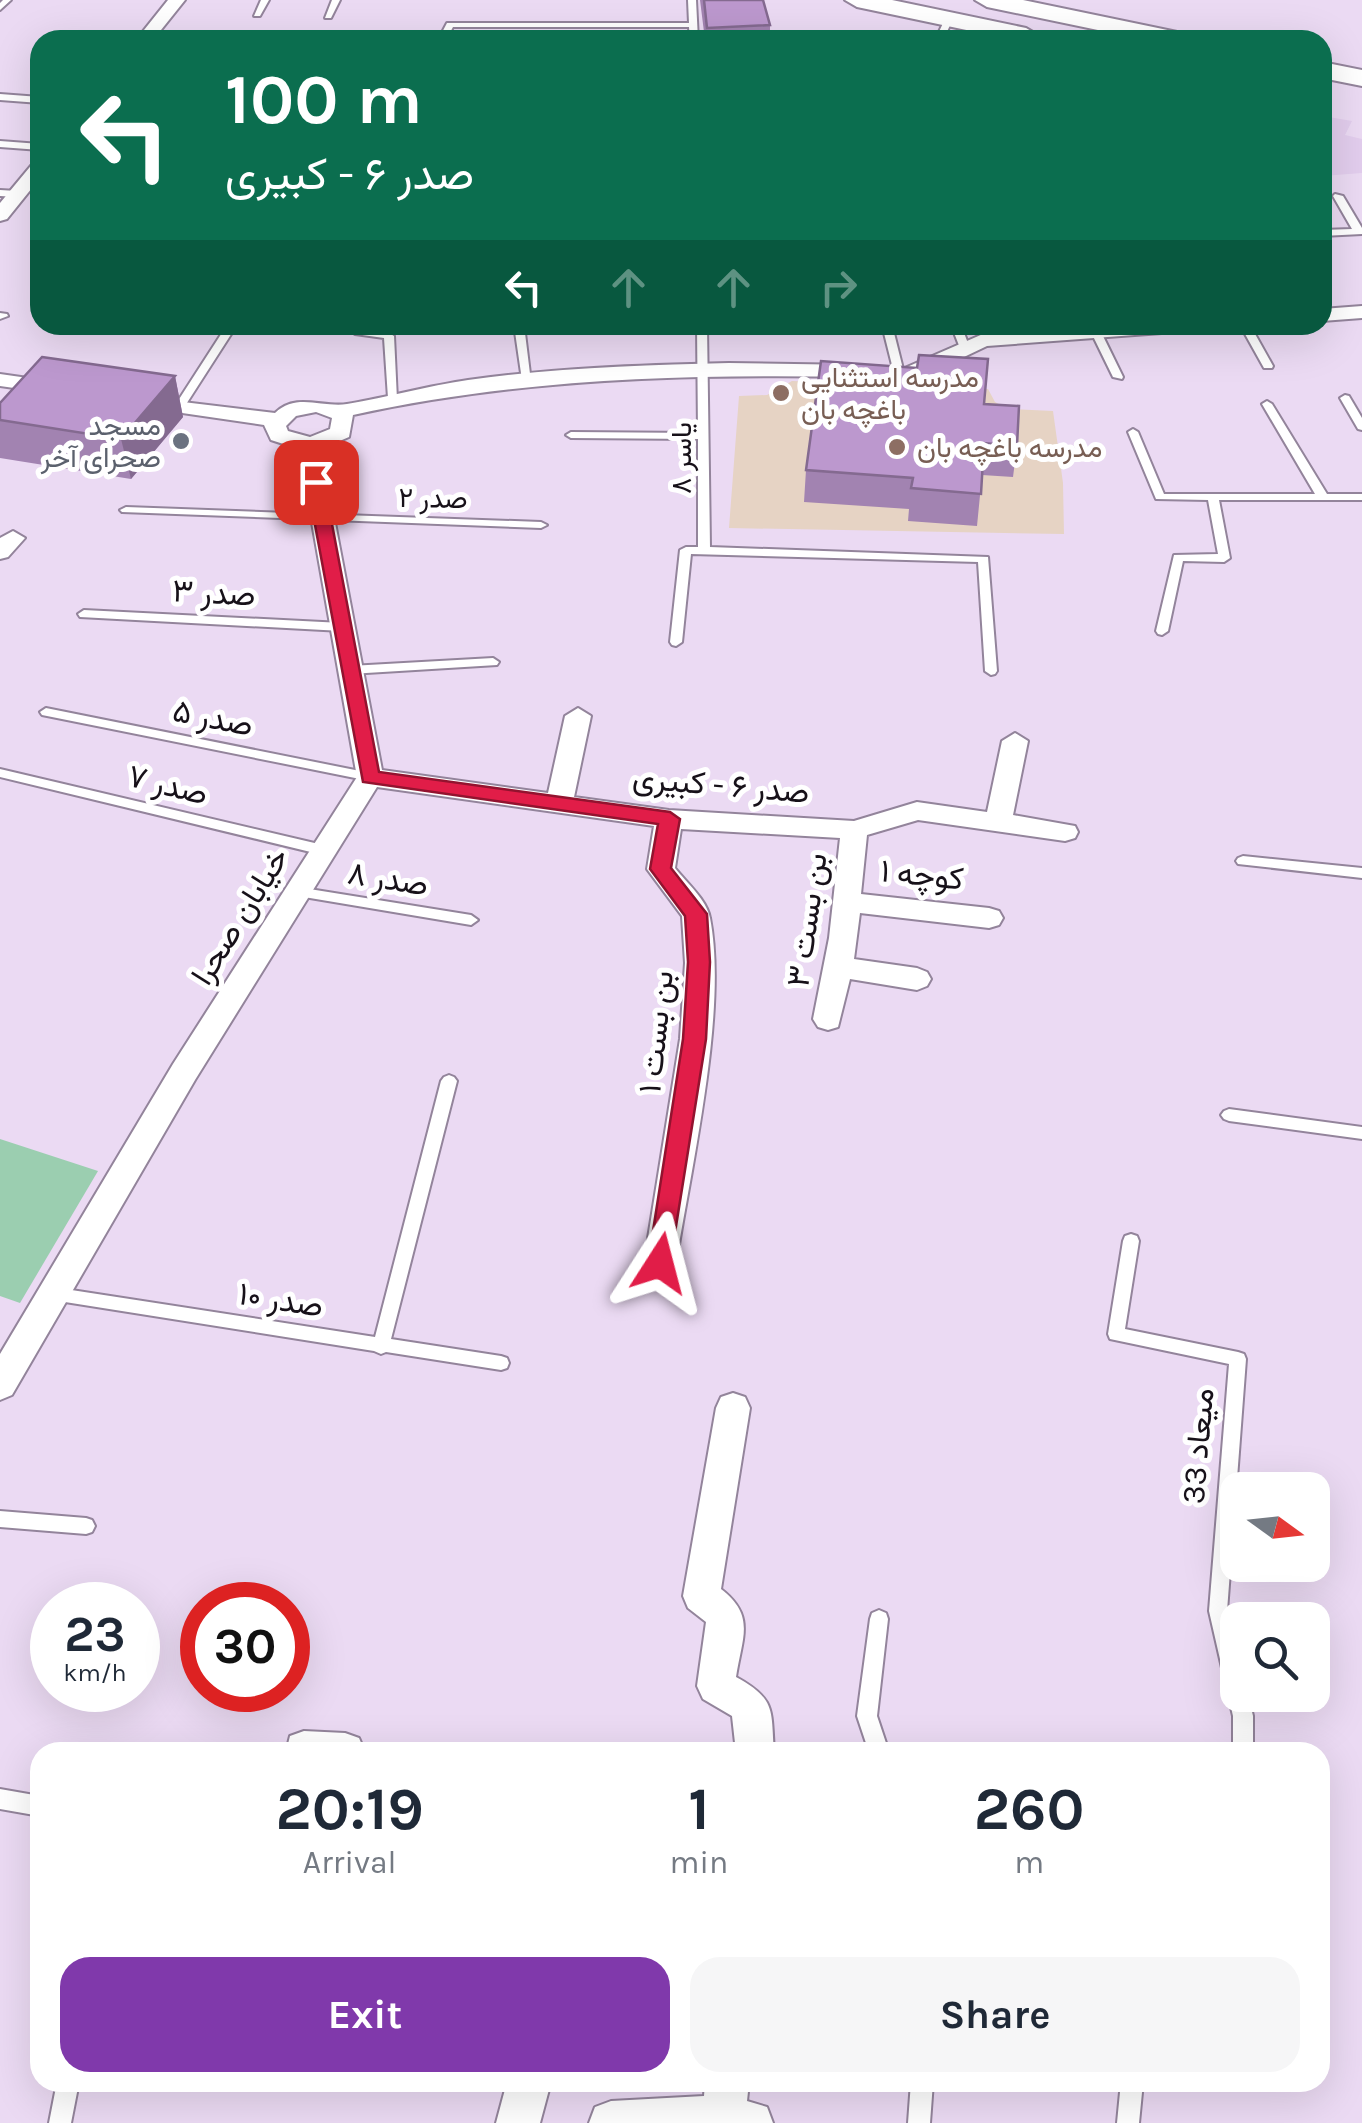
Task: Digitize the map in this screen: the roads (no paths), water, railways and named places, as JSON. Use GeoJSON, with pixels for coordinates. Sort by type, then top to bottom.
{"type":"FeatureCollection","features":[{"type":"Feature","properties":{"kind":"main road"},"geometry":{"type":"LineString","coordinates":[[856,0],[944,30]]}},
{"type":"Feature","properties":{"kind":"main road"},"geometry":{"type":"LineString","coordinates":[[987,0],[1133,30]]}},
{"type":"Feature","properties":{"kind":"main road"},"geometry":{"type":"LineString","coordinates":[[1332,72],[1362,78]]}},
{"type":"Feature","properties":{"kind":"main road"},"geometry":{"type":"LineString","coordinates":[[1332,98],[1362,104]]}},
{"type":"Feature","properties":{"kind":"street"},"geometry":{"type":"LineString","coordinates":[[152,30],[177,0]]}},
{"type":"Feature","properties":{"kind":"street"},"geometry":{"type":"LineString","coordinates":[[0,215],[25,182]]}},
{"type":"Feature","properties":{"kind":"street"},"geometry":{"type":"LineString","coordinates":[[1332,314],[1362,312]]}},
{"type":"Feature","properties":{"kind":"street"},"geometry":{"type":"LineString","coordinates":[[122,398],[278,420],[289,411],[306,406],[339,412],[393,398],[527,380],[704,366],[898,373],[936,363],[999,335]]}},
{"type":"Feature","properties":{"kind":"street"},"geometry":{"type":"LineString","coordinates":[[0,380],[41,393],[85,392]]}},
{"type":"Feature","properties":{"kind":"street"},"geometry":{"type":"LineString","coordinates":[[278,420],[278,435],[291,442],[309,444],[341,432],[346,421],[339,412]]}},
{"type":"Feature","properties":{"kind":"street"},"geometry":{"type":"LineString","coordinates":[[309,444],[370,777]]}},
{"type":"Feature","properties":{"kind":"street"},"geometry":{"type":"LineString","coordinates":[[559,803],[578,716]]}},
{"type":"Feature","properties":{"kind":"street"},"geometry":{"type":"LineString","coordinates":[[998,822],[1015,741]]}},
{"type":"Feature","properties":{"kind":"street","name":"صدر ۶ - کبیری"},"geometry":{"type":"LineString","coordinates":[[370,777],[670,819],[854,830],[916,811],[1065,832]]}},
{"type":"Feature","properties":{"kind":"street","name":"خیابان صحرا"},"geometry":{"type":"LineString","coordinates":[[0,1385],[370,777]]}},
{"type":"Feature","properties":{"kind":"street","name":"بن بست ۱"},"geometry":{"type":"LineString","coordinates":[[660,1263],[695,1039],[699,962],[696,914],[661,869],[670,819]]}},
{"type":"Feature","properties":{"kind":"street","name":"بن بست ۳"},"geometry":{"type":"LineString","coordinates":[[828,1019],[854,830]]}},
{"type":"Feature","properties":{"kind":"street","name":"کوچه ۱"},"geometry":{"type":"LineString","coordinates":[[847,902],[989,918]]}},
{"type":"Feature","properties":{"kind":"street"},"geometry":{"type":"LineString","coordinates":[[836,966],[917,978]]}},
{"type":"Feature","properties":{"kind":"street"},"geometry":{"type":"LineString","coordinates":[[733,1408],[701,1596],[726,1615],[716,1686],[750,1705],[754,1742]]}},
{"type":"Feature","properties":{"kind":"street"},"geometry":{"type":"LineString","coordinates":[[518,2123],[526,2092]]}},
{"type":"Feature","properties":{"kind":"street"},"geometry":{"type":"LineString","coordinates":[[611,2123],[734,2108]]}},
{"type":"Feature","properties":{"kind":"lane"},"geometry":{"type":"LineString","coordinates":[[257,14],[265,0]]}},
{"type":"Feature","properties":{"kind":"lane"},"geometry":{"type":"LineString","coordinates":[[328,16],[336,0]]}},
{"type":"Feature","properties":{"kind":"lane"},"geometry":{"type":"LineString","coordinates":[[692,0],[693,30]]}},
{"type":"Feature","properties":{"kind":"lane"},"geometry":{"type":"LineString","coordinates":[[447,30],[450,25],[693,25]]}},
{"type":"Feature","properties":{"kind":"lane"},"geometry":{"type":"LineString","coordinates":[[0,97],[30,99]]}},
{"type":"Feature","properties":{"kind":"lane"},"geometry":{"type":"LineString","coordinates":[[0,144],[30,146]]}},
{"type":"Feature","properties":{"kind":"lane"},"geometry":{"type":"LineString","coordinates":[[1332,233],[1360,232],[1338,196]]}},
{"type":"Feature","properties":{"kind":"lane"},"geometry":{"type":"LineString","coordinates":[[179,407],[226,335]]}},
{"type":"Feature","properties":{"kind":"lane"},"geometry":{"type":"LineString","coordinates":[[381,335],[388,336],[393,398]]}},
{"type":"Feature","properties":{"kind":"lane"},"geometry":{"type":"LineString","coordinates":[[520,335],[527,380]]}},
{"type":"Feature","properties":{"kind":"lane","name":"یاسر ۸"},"geometry":{"type":"LineString","coordinates":[[702,335],[704,550]]}},
{"type":"Feature","properties":{"kind":"lane"},"geometry":{"type":"LineString","coordinates":[[889,335],[898,373]]}},
{"type":"Feature","properties":{"kind":"lane"},"geometry":{"type":"LineString","coordinates":[[966,335],[974,343]]}},
{"type":"Feature","properties":{"kind":"lane"},"geometry":{"type":"LineString","coordinates":[[1097,335],[1118,377]]}},
{"type":"Feature","properties":{"kind":"lane"},"geometry":{"type":"LineString","coordinates":[[1251,335],[1268,366]]}},
{"type":"Feature","properties":{"kind":"lane"},"geometry":{"type":"LineString","coordinates":[[1345,398],[1362,426]]}},
{"type":"Feature","properties":{"kind":"lane"},"geometry":{"type":"LineString","coordinates":[[1267,404],[1323,497]]}},
{"type":"Feature","properties":{"kind":"lane"},"geometry":{"type":"LineString","coordinates":[[1134,432],[1160,497],[1362,497]]}},
{"type":"Feature","properties":{"kind":"lane"},"geometry":{"type":"LineString","coordinates":[[571,435],[704,436]]}},
{"type":"Feature","properties":{"kind":"lane"},"geometry":{"type":"LineString","coordinates":[[1162,631],[1178,558],[1224,558],[1213,497]]}},
{"type":"Feature","properties":{"kind":"lane","name":"صدر ۲"},"geometry":{"type":"LineString","coordinates":[[126,510],[541,525]]}},
{"type":"Feature","properties":{"kind":"lane"},"geometry":{"type":"LineString","coordinates":[[676,642],[686,550],[984,559],[992,671]]}},
{"type":"Feature","properties":{"kind":"lane","name":"صدر ۳"},"geometry":{"type":"LineString","coordinates":[[84,614],[342,627]]}},
{"type":"Feature","properties":{"kind":"lane"},"geometry":{"type":"LineString","coordinates":[[350,670],[493,662]]}},
{"type":"Feature","properties":{"kind":"lane","name":"صدر ۵"},"geometry":{"type":"LineString","coordinates":[[46,712],[370,777]]}},
{"type":"Feature","properties":{"kind":"lane","name":"صدر ۷"},"geometry":{"type":"LineString","coordinates":[[0,772],[323,850]]}},
{"type":"Feature","properties":{"kind":"lane"},"geometry":{"type":"LineString","coordinates":[[1243,861],[1362,874]]}},
{"type":"Feature","properties":{"kind":"lane","name":"صدر ۸"},"geometry":{"type":"LineString","coordinates":[[297,892],[471,920]]}},
{"type":"Feature","properties":{"kind":"lane"},"geometry":{"type":"LineString","coordinates":[[381,1346],[449,1081]]}},
{"type":"Feature","properties":{"kind":"lane"},"geometry":{"type":"LineString","coordinates":[[1230,1115],[1362,1133]]}},
{"type":"Feature","properties":{"kind":"lane","name":"میعاد 33"},"geometry":{"type":"LineString","coordinates":[[1130,1241],[1116,1334],[1238,1359],[1220,1619]]}},
{"type":"Feature","properties":{"kind":"lane","name":"صدر ۱۰"},"geometry":{"type":"LineString","coordinates":[[52,1294],[500,1363]]}},
{"type":"Feature","properties":{"kind":"lane"},"geometry":{"type":"LineString","coordinates":[[0,1518],[86,1526]]}},
{"type":"Feature","properties":{"kind":"lane"},"geometry":{"type":"LineString","coordinates":[[876,1742],[867,1716],[879,1619]]}},
{"type":"Feature","properties":{"kind":"lane","name":"میعاد 33"},"geometry":{"type":"LineString","coordinates":[[1239,1712],[1242,1742]]}},
{"type":"Feature","properties":{"kind":"lane"},"geometry":{"type":"LineString","coordinates":[[0,1799],[30,1804]]}},
{"type":"Feature","properties":{"kind":"lane"},"geometry":{"type":"LineString","coordinates":[[60,2123],[66,2092]]}},
{"type":"Feature","properties":{"kind":"lane"},"geometry":{"type":"LineString","coordinates":[[919,2123],[921,2092]]}},
{"type":"Feature","properties":{"kind":"lane"},"geometry":{"type":"LineString","coordinates":[[1128,2123],[1131,2092]]}},
{"type":"Feature","properties":{"kind":"place","name":"مدرسه استثنایی باغچه بان"},"geometry":{"type":"Point","coordinates":[781,393]}},
{"type":"Feature","properties":{"kind":"place","name":"مسجد صحرای آخر"},"geometry":{"type":"Point","coordinates":[181,441]}},
{"type":"Feature","properties":{"kind":"place","name":"مدرسه باغچه بان"},"geometry":{"type":"Point","coordinates":[897,447]}}]}
